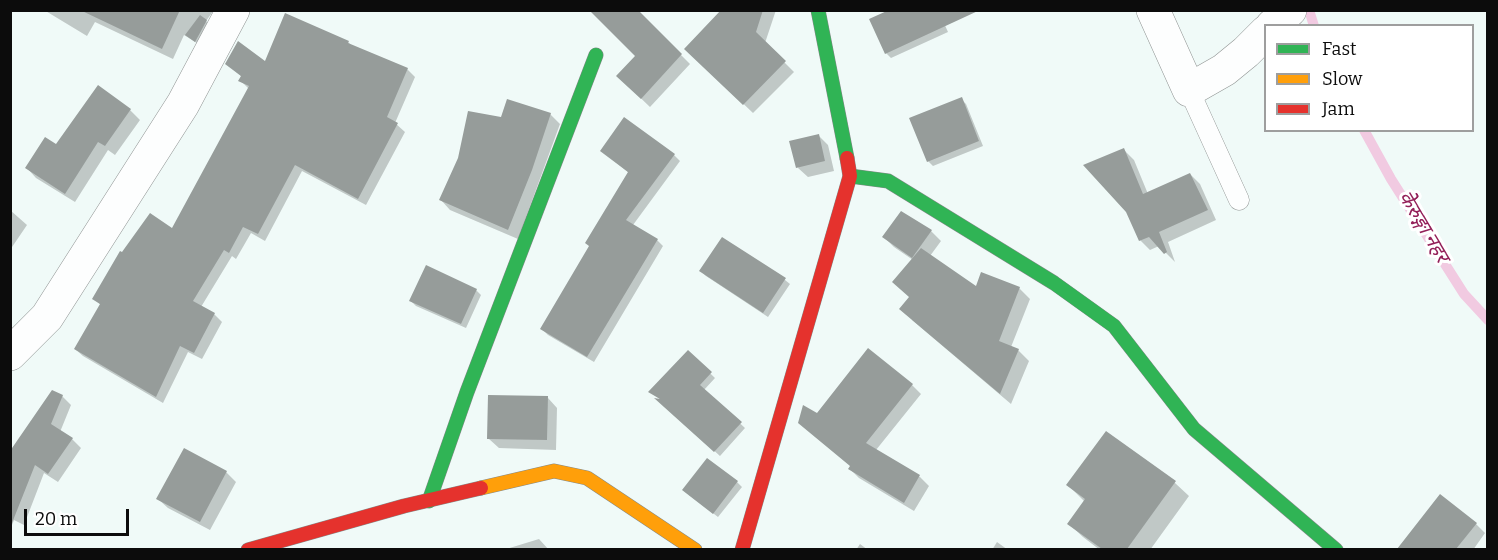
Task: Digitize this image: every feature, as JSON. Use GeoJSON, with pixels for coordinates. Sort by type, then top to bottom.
{"type":"FeatureCollection","features":[{"type":"Feature","properties":{"kind":"street"},"geometry":{"type":"LineString","coordinates":[[10,354],[47,317],[183,104],[233,10]]}},
{"type":"Feature","properties":{"kind":"street"},"geometry":{"type":"LineString","coordinates":[[741,549],[850,176],[818,10]]}},
{"type":"Feature","properties":{"kind":"street"},"geometry":{"type":"LineString","coordinates":[[1154,10],[1190,90],[1224,70],[1264,34]]}},
{"type":"Feature","properties":{"kind":"street"},"geometry":{"type":"LineString","coordinates":[[1273,24],[1290,10]]}},
{"type":"Feature","properties":{"kind":"street"},"geometry":{"type":"LineString","coordinates":[[429,501],[467,392],[596,55]]}},
{"type":"Feature","properties":{"kind":"street"},"geometry":{"type":"LineString","coordinates":[[850,176],[888,181],[1054,283],[1114,326],[1194,429],[1336,549]]}},
{"type":"Feature","properties":{"kind":"street"},"geometry":{"type":"LineString","coordinates":[[248,549],[429,501],[554,471],[586,478],[695,549]]}},
{"type":"Feature","properties":{"kind":"lane"},"geometry":{"type":"LineString","coordinates":[[1190,90],[1239,200]]}},
{"type":"Feature","properties":{"kind":"building"},"geometry":{"type":"Polygon","coordinates":[[[80,10],[180,10],[162,49],[80,10]]]}},
{"type":"Feature","properties":{"kind":"building"},"geometry":{"type":"Polygon","coordinates":[[[589,10],[638,10],[682,54],[641,99],[616,76],[635,56],[589,10]]]}},
{"type":"Feature","properties":{"kind":"building"},"geometry":{"type":"Polygon","coordinates":[[[721,10],[763,10],[756,32],[786,61],[743,105],[684,49],[721,10]]]}},
{"type":"Feature","properties":{"kind":"building"},"geometry":{"type":"Polygon","coordinates":[[[889,10],[980,10],[885,54],[869,19],[889,10]]]}},
{"type":"Feature","properties":{"kind":"building"},"geometry":{"type":"Polygon","coordinates":[[[285,13],[408,68],[387,117],[398,123],[358,199],[295,165],[258,234],[243,227],[229,253],[224,250],[193,301],[215,313],[194,353],[180,346],[156,397],[74,349],[100,304],[92,299],[120,251],[122,252],[150,213],[172,228],[249,86],[238,81],[241,76],[225,64],[238,41],[265,61],[285,13]]]}},
{"type":"Feature","properties":{"kind":"building"},"geometry":{"type":"Polygon","coordinates":[[[200,15],[207,20],[195,42],[185,35],[200,15]]]}},
{"type":"Feature","properties":{"kind":"building"},"geometry":{"type":"Polygon","coordinates":[[[98,85],[131,109],[105,146],[98,142],[65,194],[25,168],[45,137],[56,144],[98,85]]]}},
{"type":"Feature","properties":{"kind":"building"},"geometry":{"type":"Polygon","coordinates":[[[962,97],[979,141],[927,162],[909,118],[962,97]]]}},
{"type":"Feature","properties":{"kind":"building"},"geometry":{"type":"Polygon","coordinates":[[[507,99],[551,113],[532,170],[508,230],[439,200],[458,158],[468,111],[501,117],[507,99]]]}},
{"type":"Feature","properties":{"kind":"building"},"geometry":{"type":"Polygon","coordinates":[[[624,117],[675,154],[626,220],[658,239],[587,357],[540,329],[589,246],[585,243],[628,172],[600,151],[624,117]]]}},
{"type":"Feature","properties":{"kind":"building"},"geometry":{"type":"Polygon","coordinates":[[[819,134],[825,161],[796,168],[789,141],[819,134]]]}},
{"type":"Feature","properties":{"kind":"building"},"geometry":{"type":"Polygon","coordinates":[[[1124,148],[1143,194],[1190,173],[1208,210],[1159,232],[1167,252],[1164,254],[1149,237],[1139,241],[1126,212],[1083,165],[1124,148]]]}},
{"type":"Feature","properties":{"kind":"building"},"geometry":{"type":"Polygon","coordinates":[[[901,211],[932,230],[912,258],[882,237],[901,211]]]}},
{"type":"Feature","properties":{"kind":"building"},"geometry":{"type":"Polygon","coordinates":[[[722,237],[786,278],[763,313],[699,271],[722,237]]]}},
{"type":"Feature","properties":{"kind":"building"},"geometry":{"type":"Polygon","coordinates":[[[921,248],[976,286],[981,272],[1020,287],[999,341],[1019,349],[1000,394],[899,309],[909,297],[892,282],[921,248]]]}},
{"type":"Feature","properties":{"kind":"building"},"geometry":{"type":"Polygon","coordinates":[[[426,265],[477,289],[461,324],[409,301],[426,265]]]}},
{"type":"Feature","properties":{"kind":"building"},"geometry":{"type":"Polygon","coordinates":[[[868,348],[913,384],[866,443],[920,475],[904,503],[848,469],[850,466],[798,423],[803,405],[817,413],[868,348]]]}},
{"type":"Feature","properties":{"kind":"building"},"geometry":{"type":"Polygon","coordinates":[[[688,350],[712,372],[700,385],[742,422],[714,452],[654,398],[660,399],[648,392],[688,350]]]}},
{"type":"Feature","properties":{"kind":"building"},"geometry":{"type":"Polygon","coordinates":[[[52,390],[63,395],[51,424],[73,438],[48,474],[35,465],[12,523],[10,523],[10,451],[52,390]]]}},
{"type":"Feature","properties":{"kind":"building"},"geometry":{"type":"Polygon","coordinates":[[[488,395],[548,396],[547,440],[487,439],[488,395]]]}},
{"type":"Feature","properties":{"kind":"building"},"geometry":{"type":"Polygon","coordinates":[[[1106,431],[1176,481],[1127,549],[1102,549],[1067,524],[1085,499],[1066,485],[1106,431]]]}},
{"type":"Feature","properties":{"kind":"building"},"geometry":{"type":"Polygon","coordinates":[[[184,448],[227,471],[200,522],[156,499],[184,448]]]}},
{"type":"Feature","properties":{"kind":"building"},"geometry":{"type":"Polygon","coordinates":[[[707,458],[738,481],[713,514],[682,490],[707,458]]]}},
{"type":"Feature","properties":{"kind":"building"},"geometry":{"type":"Polygon","coordinates":[[[1440,494],[1477,523],[1456,549],[1397,549],[1440,494]]]}},
{"type":"Feature","properties":{"kind":"waterway","name":"केेरुङ्गा नहर"},"geometry":{"type":"LineString","coordinates":[[1309,10],[1313,24]]}},
{"type":"Feature","properties":{"kind":"waterway","name":"केेरुङ्गा नहर"},"geometry":{"type":"LineString","coordinates":[[1365,132],[1391,179],[1464,294],[1488,320]]}},
{"type":"Feature","properties":{"kind":"traffic: fast"},"geometry":{"type":"LineString","coordinates":[[818,10],[847,158]]}},
{"type":"Feature","properties":{"kind":"traffic: fast"},"geometry":{"type":"LineString","coordinates":[[429,501],[467,392],[596,55]]}},
{"type":"Feature","properties":{"kind":"traffic: fast"},"geometry":{"type":"LineString","coordinates":[[850,176],[888,181],[1054,283],[1114,326],[1194,429],[1336,550]]}},
{"type":"Feature","properties":{"kind":"traffic: slow"},"geometry":{"type":"LineString","coordinates":[[481,488],[554,471],[587,478],[695,550]]}},
{"type":"Feature","properties":{"kind":"traffic: jam"},"geometry":{"type":"LineString","coordinates":[[742,550],[850,176],[847,158]]}},
{"type":"Feature","properties":{"kind":"traffic: jam"},"geometry":{"type":"LineString","coordinates":[[248,550],[404,506],[481,488]]}}]}
